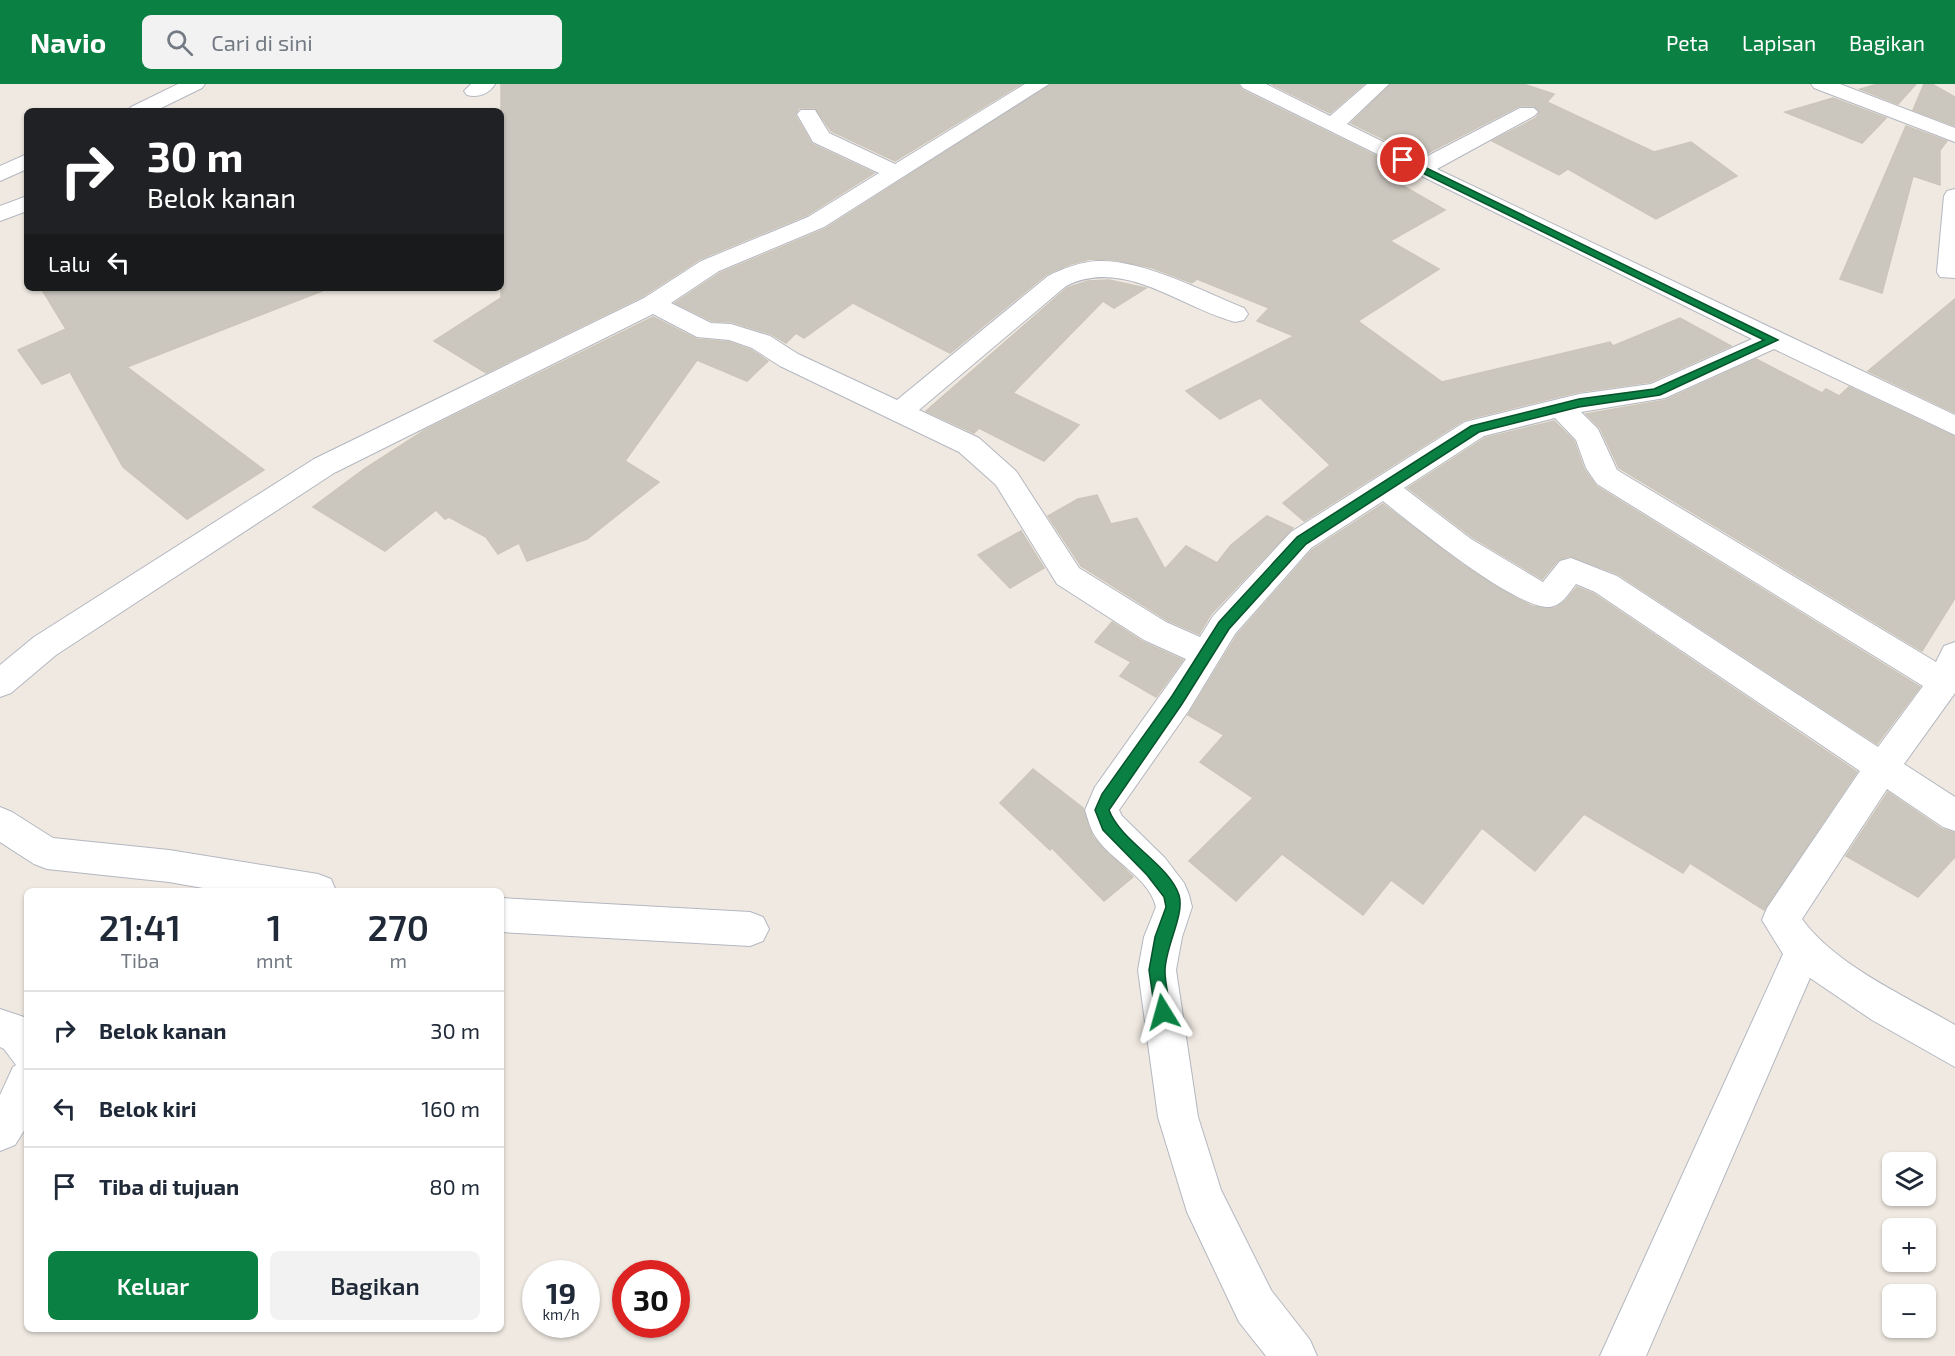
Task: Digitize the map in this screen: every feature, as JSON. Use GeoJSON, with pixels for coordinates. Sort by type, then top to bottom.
{"type":"FeatureCollection","features":[{"type":"Feature","properties":{"kind":"street"},"geometry":{"type":"LineString","coordinates":[[144,108],[195,84]]}},
{"type":"Feature","properties":{"kind":"street"},"geometry":{"type":"LineString","coordinates":[[0,684],[45,646],[324,466],[653,304],[710,266],[816,222],[1039,84]]}},
{"type":"Feature","properties":{"kind":"street"},"geometry":{"type":"LineString","coordinates":[[1250,84],[1772,340],[1955,426]]}},
{"type":"Feature","properties":{"kind":"street"},"geometry":{"type":"LineString","coordinates":[[1334,124],[1379,84]]}},
{"type":"Feature","properties":{"kind":"street"},"geometry":{"type":"LineString","coordinates":[[1821,84],[1955,136]]}},
{"type":"Feature","properties":{"kind":"street"},"geometry":{"type":"LineString","coordinates":[[1420,169],[1527,112]]}},
{"type":"Feature","properties":{"kind":"street"},"geometry":{"type":"LineString","coordinates":[[808,114],[821,137],[894,172]]}},
{"type":"Feature","properties":{"kind":"street"},"geometry":{"type":"LineString","coordinates":[[0,174],[24,162]]}},
{"type":"Feature","properties":{"kind":"street"},"geometry":{"type":"LineString","coordinates":[[1949,272],[1955,196]]}},
{"type":"Feature","properties":{"kind":"street"},"geometry":{"type":"LineString","coordinates":[[0,214],[24,204]]}},
{"type":"Feature","properties":{"kind":"street"},"geometry":{"type":"LineString","coordinates":[[900,412],[1057,281],[1073,272],[1102,267],[1127,272],[1235,314]]}},
{"type":"Feature","properties":{"kind":"street"},"geometry":{"type":"LineString","coordinates":[[653,304],[706,331],[731,332],[761,342],[789,360],[969,445],[1006,478],[1068,576],[1155,631],[1205,653]]}},
{"type":"Feature","properties":{"kind":"street"},"geometry":{"type":"LineString","coordinates":[[1293,1356],[1254,1306],[1202,1197],[1178,1117],[1157,970],[1163,937],[1174,907],[1171,895],[1152,870],[1108,826],[1102,810],[1107,798],[1177,700],[1224,625],[1301,540],[1475,429],[1561,408],[1656,392],[1772,340]]}},
{"type":"Feature","properties":{"kind":"street"},"geometry":{"type":"LineString","coordinates":[[1561,408],[1588,436],[1606,477],[1949,669],[1780,920],[1788,934],[1804,949],[1853,986],[1955,1047]]}},
{"type":"Feature","properties":{"kind":"street"},"geometry":{"type":"LineString","coordinates":[[1384,487],[1461,547],[1537,592],[1550,595],[1571,569],[1606,584],[1881,769],[1955,816]]}},
{"type":"Feature","properties":{"kind":"street"},"geometry":{"type":"LineString","coordinates":[[0,823],[47,853],[169,866],[300,888]]}},
{"type":"Feature","properties":{"kind":"street"},"geometry":{"type":"LineString","coordinates":[[504,915],[750,929]]}},
{"type":"Feature","properties":{"kind":"street"},"geometry":{"type":"LineString","coordinates":[[1623,1356],[1804,949]]}},
{"type":"Feature","properties":{"kind":"street"},"geometry":{"type":"LineString","coordinates":[[0,1028],[17,1033],[24,1045]]}},
{"type":"Feature","properties":{"kind":"street"},"geometry":{"type":"LineString","coordinates":[[0,1130],[24,1094]]}},
{"type":"Feature","properties":{"kind":"building"},"geometry":{"type":"Polygon","coordinates":[[[501,84],[1021,84],[895,161],[831,131],[815,108],[799,108],[795,115],[812,144],[874,173],[807,215],[700,259],[643,296],[486,373],[434,341],[501,298],[501,291],[504,291],[504,108],[501,108],[501,84]]]}},
{"type":"Feature","properties":{"kind":"building"},"geometry":{"type":"Polygon","coordinates":[[[1051,84],[1238,84],[1242,90],[1407,171],[1393,180],[1445,210],[1390,241],[1439,269],[1358,321],[1442,382],[1610,342],[1613,346],[1680,318],[1731,346],[1650,382],[1578,392],[1464,420],[1304,521],[1283,503],[1330,465],[1260,398],[1220,419],[1186,391],[1294,336],[1257,321],[1269,308],[1197,279],[1192,283],[1153,268],[1115,260],[1090,259],[1071,264],[1047,274],[950,353],[853,303],[804,338],[796,333],[786,343],[771,334],[732,322],[712,321],[675,303],[720,273],[825,229],[1051,84]]]}},
{"type":"Feature","properties":{"kind":"building"},"geometry":{"type":"Polygon","coordinates":[[[1271,84],[1364,84],[1330,113],[1271,84]]]}},
{"type":"Feature","properties":{"kind":"building"},"geometry":{"type":"Polygon","coordinates":[[[1391,84],[1523,84],[1554,94],[1547,102],[1654,152],[1691,142],[1737,176],[1656,219],[1568,169],[1559,175],[1492,141],[1536,118],[1540,112],[1534,106],[1519,106],[1420,157],[1351,123],[1391,84]]]}},
{"type":"Feature","properties":{"kind":"building"},"geometry":{"type":"Polygon","coordinates":[[[1878,84],[1916,84],[1898,104],[1860,89],[1878,84]]]}},
{"type":"Feature","properties":{"kind":"building"},"geometry":{"type":"Polygon","coordinates":[[[1924,84],[1932,84],[1955,97],[1955,126],[1913,110],[1924,84]]]}},
{"type":"Feature","properties":{"kind":"building"},"geometry":{"type":"Polygon","coordinates":[[[1833,98],[1886,118],[1862,143],[1785,112],[1833,98]]]}},
{"type":"Feature","properties":{"kind":"building"},"geometry":{"type":"Polygon","coordinates":[[[1906,126],[1947,141],[1940,150],[1940,185],[1913,176],[1882,293],[1840,279],[1906,126]]]}},
{"type":"Feature","properties":{"kind":"building"},"geometry":{"type":"Polygon","coordinates":[[[1109,280],[1146,288],[1114,308],[1103,301],[1013,393],[1079,425],[1044,461],[979,428],[974,433],[926,411],[1067,288],[1088,281],[1109,280]]]}},
{"type":"Feature","properties":{"kind":"building"},"geometry":{"type":"Polygon","coordinates":[[[43,291],[322,291],[127,367],[264,470],[187,519],[123,467],[70,372],[42,384],[18,350],[66,329],[43,291]]]}},
{"type":"Feature","properties":{"kind":"building"},"geometry":{"type":"Polygon","coordinates":[[[1955,299],[1955,413],[1868,371],[1955,299]]]}},
{"type":"Feature","properties":{"kind":"building"},"geometry":{"type":"Polygon","coordinates":[[[653,317],[696,339],[729,342],[751,350],[768,361],[747,381],[697,360],[625,461],[659,482],[587,539],[527,561],[519,543],[498,554],[486,537],[449,517],[445,519],[436,510],[385,551],[313,507],[364,469],[425,430],[653,317]]]}},
{"type":"Feature","properties":{"kind":"building"},"geometry":{"type":"Polygon","coordinates":[[[1756,359],[1822,393],[1826,389],[1839,396],[1849,387],[1955,437],[1955,598],[1922,651],[1619,468],[1600,428],[1586,414],[1666,400],[1756,359]]]}},
{"type":"Feature","properties":{"kind":"building"},"geometry":{"type":"Polygon","coordinates":[[[1554,421],[1574,441],[1584,469],[1596,486],[1920,687],[1877,744],[1618,574],[1570,556],[1558,560],[1542,579],[1472,537],[1408,488],[1485,438],[1554,421]]]}},
{"type":"Feature","properties":{"kind":"building"},"geometry":{"type":"Polygon","coordinates":[[[1097,495],[1111,524],[1137,518],[1165,569],[1186,546],[1217,563],[1231,545],[1267,516],[1293,528],[1211,614],[1199,634],[1167,620],[1081,566],[1048,516],[1078,499],[1097,495]]]}},
{"type":"Feature","properties":{"kind":"building"},"geometry":{"type":"Polygon","coordinates":[[[1383,504],[1463,565],[1532,606],[1555,608],[1566,600],[1577,587],[1594,594],[1857,772],[1764,910],[1690,863],[1683,873],[1584,814],[1535,871],[1482,828],[1423,904],[1391,880],[1363,915],[1282,854],[1236,901],[1189,861],[1253,798],[1200,762],[1224,735],[1188,715],[1237,635],[1312,550],[1383,504]]]}},
{"type":"Feature","properties":{"kind":"building"},"geometry":{"type":"Polygon","coordinates":[[[1021,531],[1044,568],[1010,588],[978,555],[1021,531]]]}},
{"type":"Feature","properties":{"kind":"building"},"geometry":{"type":"Polygon","coordinates":[[[1112,622],[1143,642],[1183,660],[1156,697],[1120,676],[1131,662],[1095,642],[1112,622]]]}},
{"type":"Feature","properties":{"kind":"building"},"geometry":{"type":"Polygon","coordinates":[[[1033,769],[1083,808],[1093,837],[1133,877],[1104,901],[1052,848],[1050,850],[1000,803],[1033,769]]]}},
{"type":"Feature","properties":{"kind":"building"},"geometry":{"type":"Polygon","coordinates":[[[1888,792],[1942,829],[1955,833],[1955,857],[1918,897],[1846,856],[1888,792]]]}},
{"type":"Feature","properties":{"kind":"route"},"geometry":{"type":"LineString","coordinates":[[1163,1012],[1157,970],[1163,937],[1174,907],[1171,895],[1152,870],[1108,826],[1102,810],[1107,798],[1177,700],[1224,625],[1301,540],[1475,429],[1579,403],[1656,392],[1772,340],[1403,160]]}}]}
